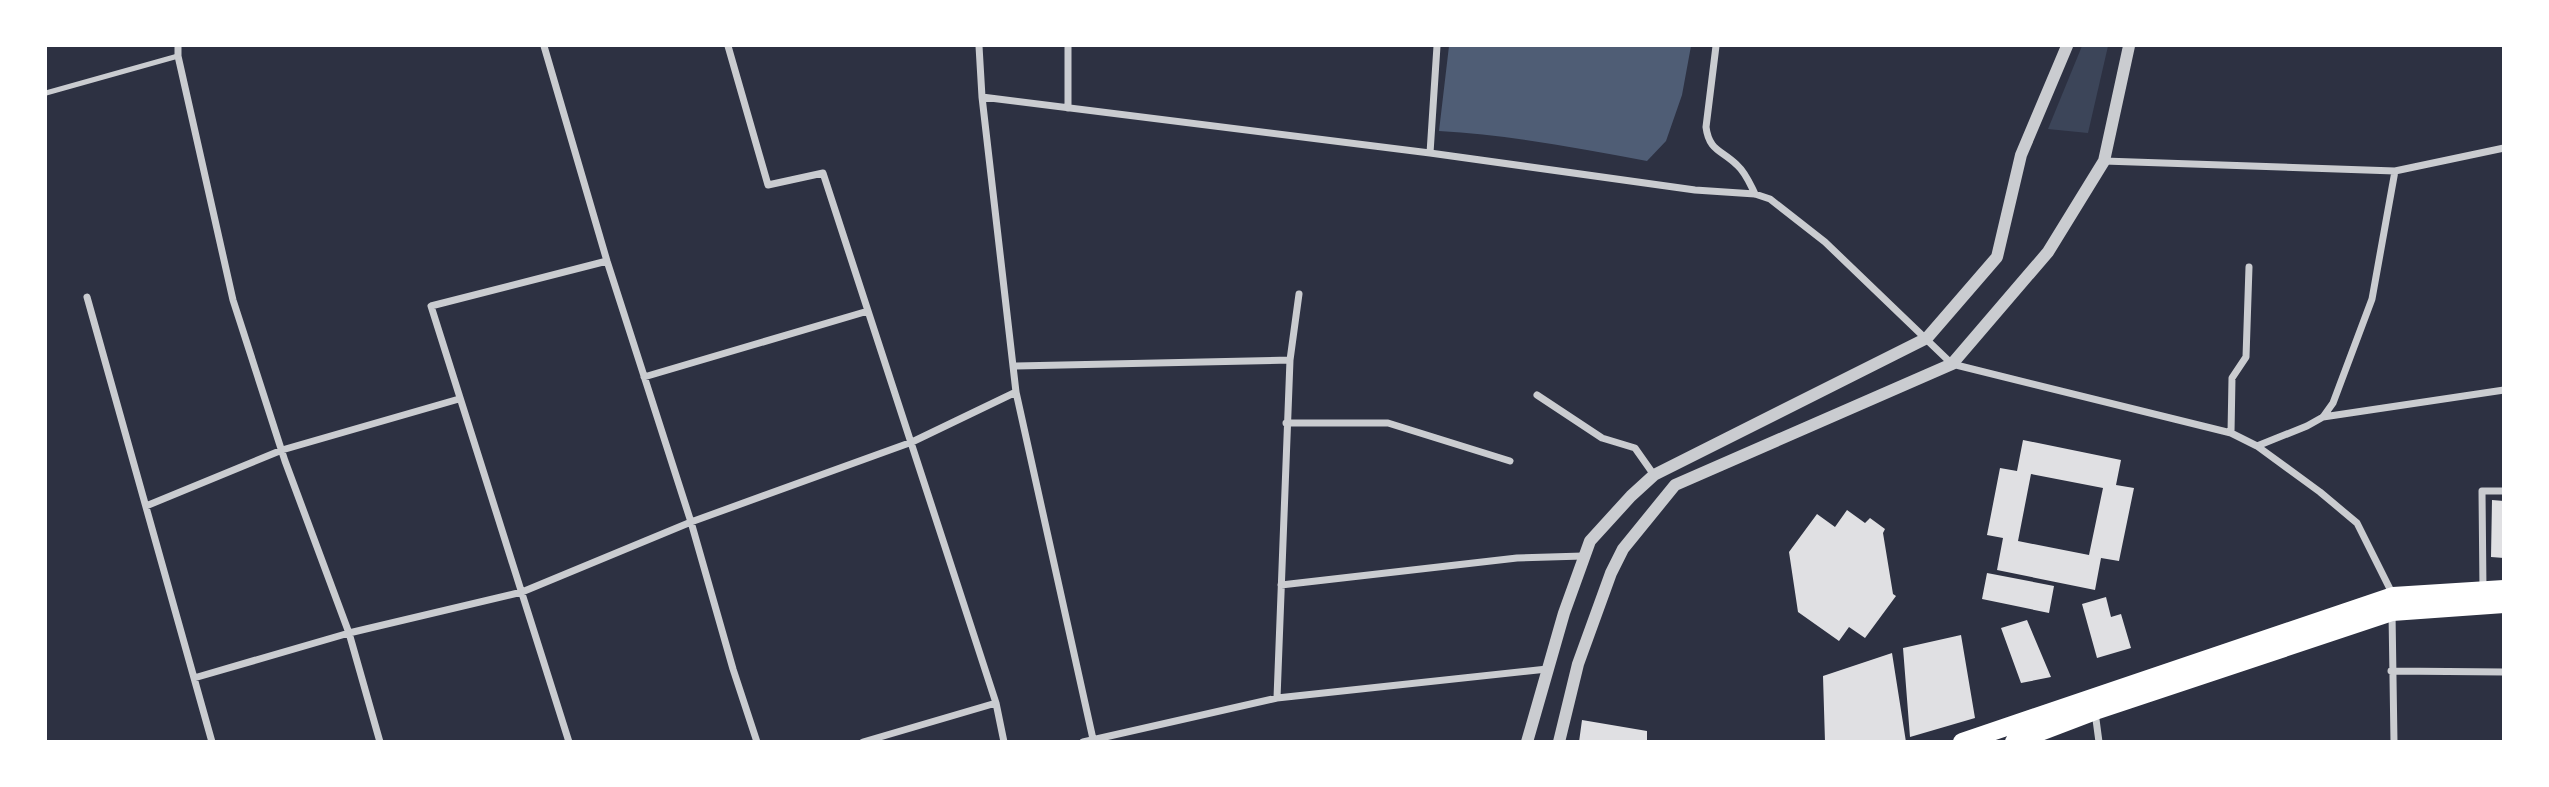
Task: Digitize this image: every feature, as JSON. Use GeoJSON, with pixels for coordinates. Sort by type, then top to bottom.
{"type":"FeatureCollection","features":[{"type":"Feature","properties":{"kind":"main road"},"geometry":{"type":"LineString","coordinates":[[2012,736],[2393,604],[2504,589]]}},
{"type":"Feature","properties":{"kind":"main road"},"geometry":{"type":"LineString","coordinates":[[1962,741],[2012,736],[2095,711],[2393,604],[2504,604]]}},
{"type":"Feature","properties":{"kind":"street"},"geometry":{"type":"LineString","coordinates":[[178,46],[178,56],[233,300],[282,450],[349,632],[380,741]]}},
{"type":"Feature","properties":{"kind":"street"},"geometry":{"type":"LineString","coordinates":[[544,46],[607,261],[691,522],[733,669],[757,741]]}},
{"type":"Feature","properties":{"kind":"street"},"geometry":{"type":"LineString","coordinates":[[728,46],[768,185],[822,173],[996,703],[1004,741]]}},
{"type":"Feature","properties":{"kind":"street"},"geometry":{"type":"LineString","coordinates":[[979,46],[982,97],[1016,392],[1093,739]]}},
{"type":"Feature","properties":{"kind":"street"},"geometry":{"type":"LineString","coordinates":[[1068,46],[1068,108]]}},
{"type":"Feature","properties":{"kind":"street"},"geometry":{"type":"LineString","coordinates":[[1430,153],[1437,46]]}},
{"type":"Feature","properties":{"kind":"street"},"geometry":{"type":"LineString","coordinates":[[1716,46],[1706,127],[1708,139],[1746,174],[1755,194]]}},
{"type":"Feature","properties":{"kind":"street"},"geometry":{"type":"LineString","coordinates":[[1527,741],[1583,556],[1590,541],[1631,496],[1654,475],[1927,338],[1997,257],[2021,155],[2067,46]]}},
{"type":"Feature","properties":{"kind":"street"},"geometry":{"type":"LineString","coordinates":[[1559,741],[1578,664],[1611,573],[1623,549],[1675,485],[1952,364],[2048,252],[2104,161],[2129,46]]}},
{"type":"Feature","properties":{"kind":"street"},"geometry":{"type":"LineString","coordinates":[[982,97],[1430,153],[1696,190],[1755,194],[1770,199],[1825,242],[1952,364],[2231,433],[2257,446],[2357,523],[2393,604],[2391,671],[2394,741]]}},
{"type":"Feature","properties":{"kind":"street"},"geometry":{"type":"LineString","coordinates":[[2104,161],[2395,171],[2504,148]]}},
{"type":"Feature","properties":{"kind":"street"},"geometry":{"type":"LineString","coordinates":[[2323,417],[2333,403],[2372,299],[2395,171]]}},
{"type":"Feature","properties":{"kind":"street"},"geometry":{"type":"LineString","coordinates":[[569,741],[431,306],[607,261]]}},
{"type":"Feature","properties":{"kind":"street"},"geometry":{"type":"LineString","coordinates":[[2231,433],[2232,378],[2246,357],[2249,267]]}},
{"type":"Feature","properties":{"kind":"street"},"geometry":{"type":"LineString","coordinates":[[1277,698],[1286,423],[1290,360],[1299,294]]}},
{"type":"Feature","properties":{"kind":"street"},"geometry":{"type":"LineString","coordinates":[[88,297],[212,741]]}},
{"type":"Feature","properties":{"kind":"street"},"geometry":{"type":"LineString","coordinates":[[644,377],[868,311]]}},
{"type":"Feature","properties":{"kind":"street"},"geometry":{"type":"LineString","coordinates":[[1013,366],[1290,360]]}},
{"type":"Feature","properties":{"kind":"street"},"geometry":{"type":"LineString","coordinates":[[2257,446],[2323,417],[2504,390]]}},
{"type":"Feature","properties":{"kind":"street"},"geometry":{"type":"LineString","coordinates":[[194,678],[349,632],[522,592],[691,522],[912,442],[1016,392]]}},
{"type":"Feature","properties":{"kind":"street"},"geometry":{"type":"LineString","coordinates":[[1537,394],[1602,438],[1635,448],[1654,475]]}},
{"type":"Feature","properties":{"kind":"street"},"geometry":{"type":"LineString","coordinates":[[146,506],[282,450],[459,399]]}},
{"type":"Feature","properties":{"kind":"street"},"geometry":{"type":"LineString","coordinates":[[1286,423],[1388,423],[1510,461]]}},
{"type":"Feature","properties":{"kind":"street"},"geometry":{"type":"LineString","coordinates":[[2483,591],[2482,491],[2504,491]]}},
{"type":"Feature","properties":{"kind":"street"},"geometry":{"type":"LineString","coordinates":[[1282,585],[1517,558],[1583,556]]}},
{"type":"Feature","properties":{"kind":"street"},"geometry":{"type":"LineString","coordinates":[[1083,741],[1277,698],[1547,668]]}},
{"type":"Feature","properties":{"kind":"street"},"geometry":{"type":"LineString","coordinates":[[2391,671],[2504,672]]}},
{"type":"Feature","properties":{"kind":"street"},"geometry":{"type":"LineString","coordinates":[[863,741],[996,703]]}},
{"type":"Feature","properties":{"kind":"street"},"geometry":{"type":"LineString","coordinates":[[2095,711],[2099,741]]}},
{"type":"Feature","properties":{"kind":"lane"},"geometry":{"type":"LineString","coordinates":[[46,93],[178,56]]}},
{"type":"Feature","properties":{"kind":"shaded area"},"geometry":{"type":"Polygon","coordinates":[[[1449,46],[1691,46],[1682,95],[1666,141],[1647,161],[1517,139],[1439,131],[1449,46]]]}},
{"type":"Feature","properties":{"kind":"shaded area"},"geometry":{"type":"Polygon","coordinates":[[[2082,46],[2108,46],[2088,133],[2048,129],[2082,46]]]}},
{"type":"Feature","properties":{"kind":"building"},"geometry":{"type":"Polygon","coordinates":[[[2023,440],[2121,460],[2116,485],[2134,488],[2119,561],[2101,558],[2095,590],[1997,570],[2003,538],[1987,535],[2000,468],[2017,471],[2023,440]],[[2031,474],[2018,541],[2089,555],[2103,488],[2031,474]]]}},
{"type":"Feature","properties":{"kind":"building"},"geometry":{"type":"Polygon","coordinates":[[[2492,500],[2504,501],[2504,558],[2491,557],[2492,500]]]}},
{"type":"Feature","properties":{"kind":"building"},"geometry":{"type":"Polygon","coordinates":[[[1847,510],[1865,523],[1870,518],[1885,529],[1883,533],[1893,594],[1896,596],[1865,638],[1849,627],[1839,641],[1798,612],[1789,552],[1817,514],[1835,527],[1847,510]]]}},
{"type":"Feature","properties":{"kind":"building"},"geometry":{"type":"Polygon","coordinates":[[[1987,573],[2054,586],[2049,613],[1982,599],[1987,573]]]}},
{"type":"Feature","properties":{"kind":"building"},"geometry":{"type":"Polygon","coordinates":[[[2106,597],[2111,617],[2121,614],[2131,648],[2097,658],[2082,604],[2106,597]]]}},
{"type":"Feature","properties":{"kind":"building"},"geometry":{"type":"Polygon","coordinates":[[[2027,620],[2051,677],[2021,683],[2001,628],[2027,620]]]}},
{"type":"Feature","properties":{"kind":"building"},"geometry":{"type":"Polygon","coordinates":[[[1961,635],[1975,718],[1910,737],[1903,648],[1961,635]]]}},
{"type":"Feature","properties":{"kind":"building"},"geometry":{"type":"Polygon","coordinates":[[[1892,653],[1906,742],[1825,742],[1823,676],[1892,653]]]}},
{"type":"Feature","properties":{"kind":"building"},"geometry":{"type":"Polygon","coordinates":[[[1582,720],[1647,731],[1647,742],[1579,742],[1582,720]]]}}]}
